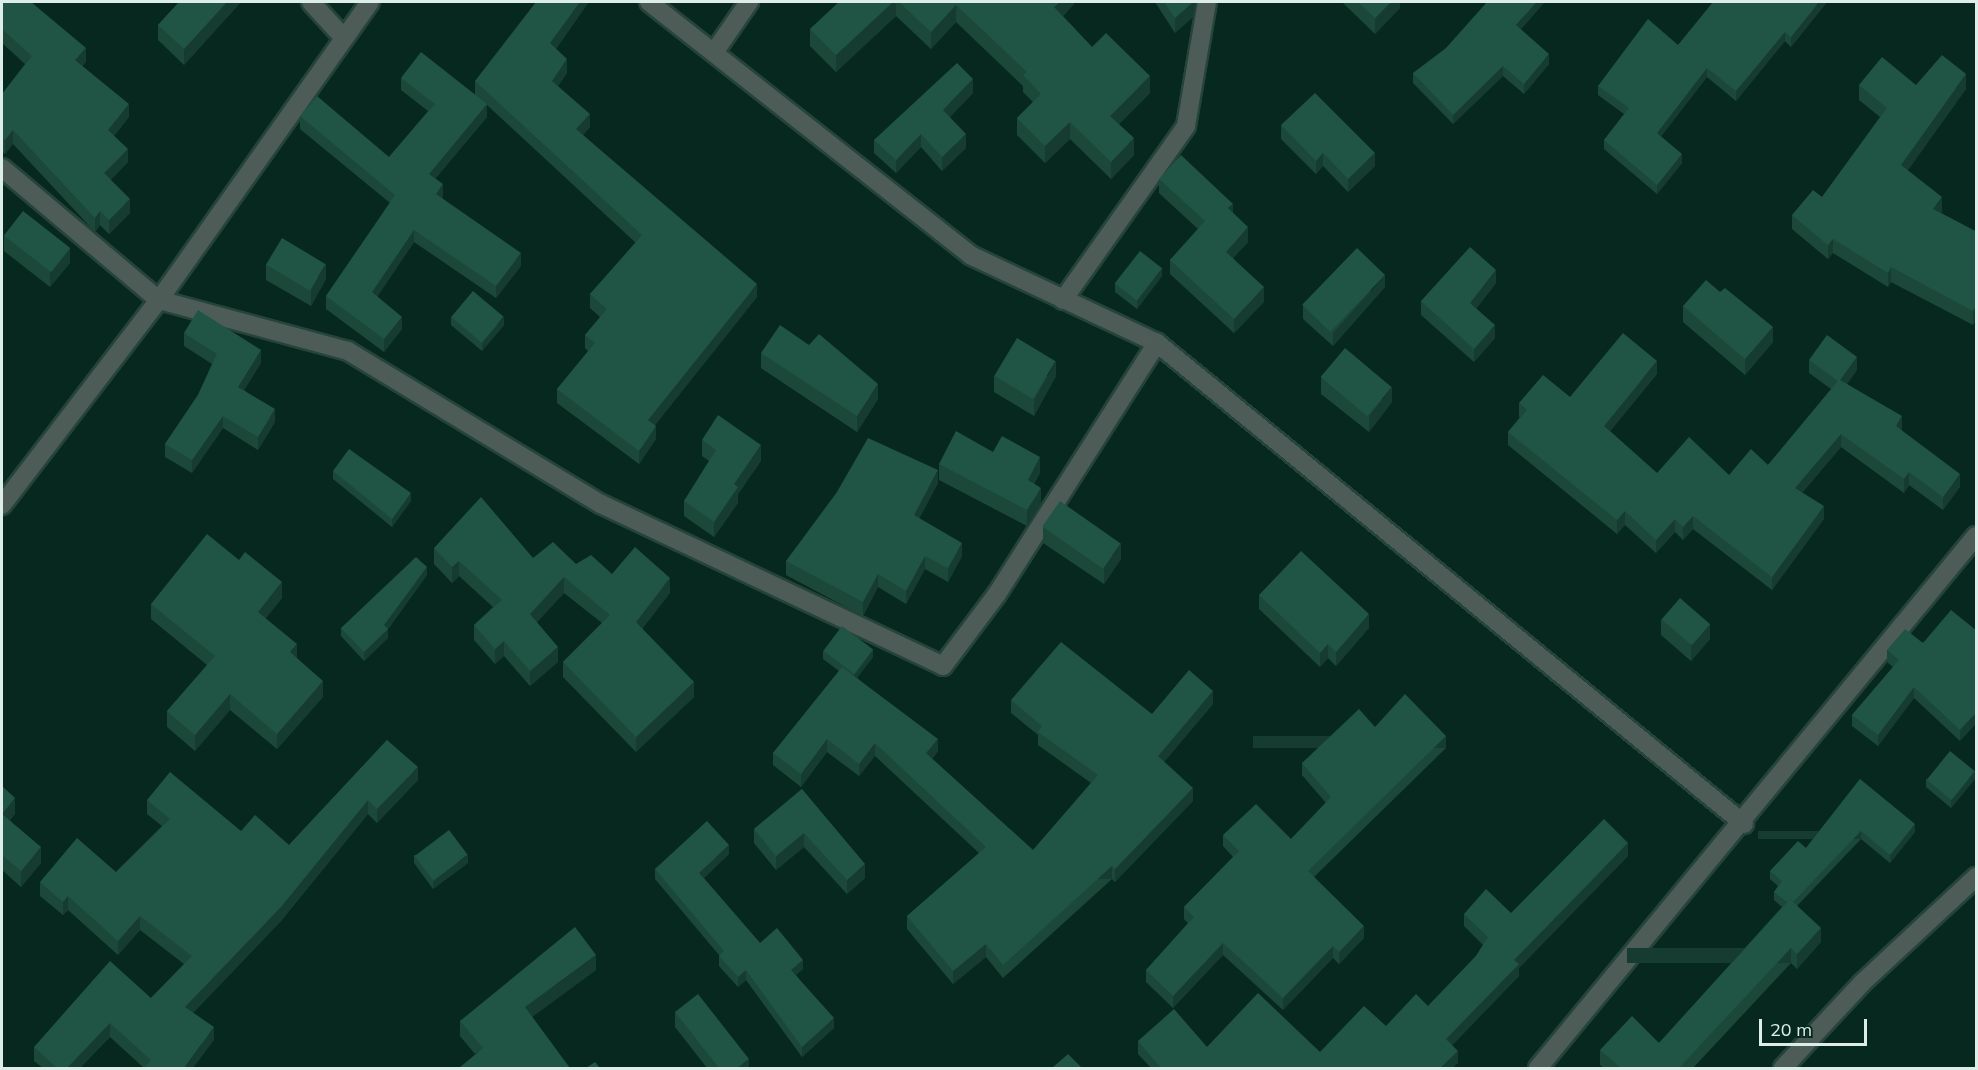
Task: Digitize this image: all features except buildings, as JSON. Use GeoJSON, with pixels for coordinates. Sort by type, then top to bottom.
{"type":"FeatureCollection","features":[{"type":"Feature","properties":{"kind":"street"},"geometry":{"type":"LineString","coordinates":[[311,2],[343,37]]}},
{"type":"Feature","properties":{"kind":"street"},"geometry":{"type":"LineString","coordinates":[[4,495],[159,300],[343,37],[370,2]]}},
{"type":"Feature","properties":{"kind":"street"},"geometry":{"type":"LineString","coordinates":[[649,2],[715,51],[970,255],[1157,343],[1744,824]]}},
{"type":"Feature","properties":{"kind":"street"},"geometry":{"type":"LineString","coordinates":[[715,51],[748,2]]}},
{"type":"Feature","properties":{"kind":"street"},"geometry":{"type":"LineString","coordinates":[[1063,300],[1186,126],[1207,2]]}},
{"type":"Feature","properties":{"kind":"street"},"geometry":{"type":"LineString","coordinates":[[2,168],[159,300],[348,351],[601,504],[943,666],[997,594],[1157,343]]}},
{"type":"Feature","properties":{"kind":"street"},"geometry":{"type":"LineString","coordinates":[[1538,1068],[1744,824],[1977,536]]}},
{"type":"Feature","properties":{"kind":"street"},"geometry":{"type":"LineString","coordinates":[[1783,1068],[1862,983],[1977,877]]}}]}
